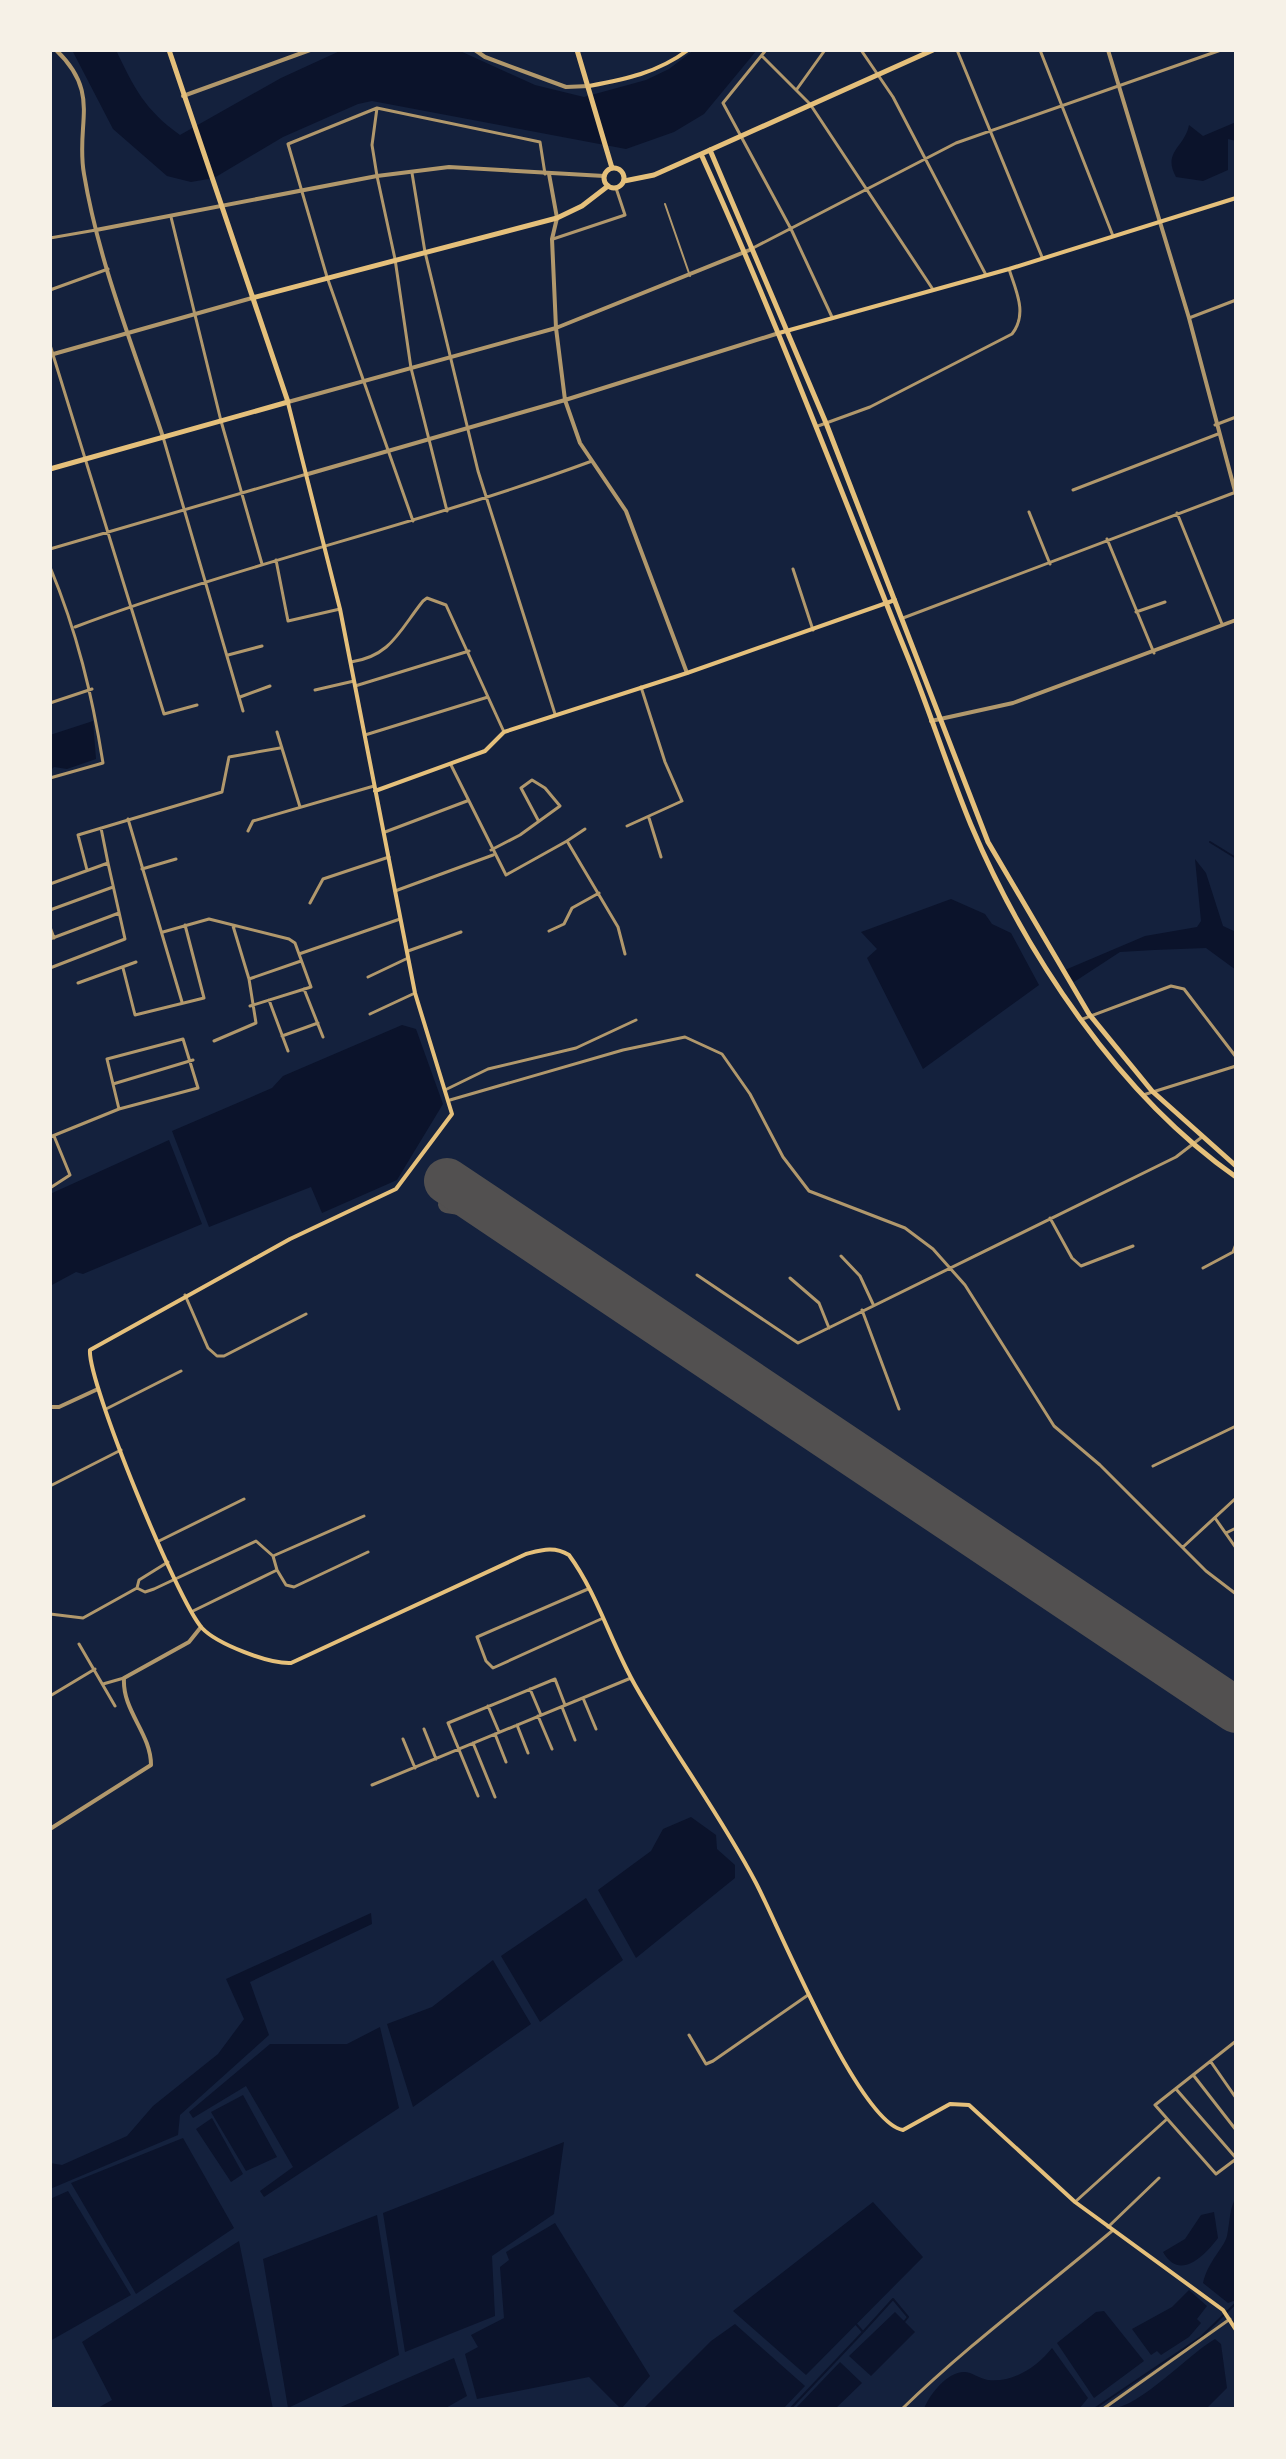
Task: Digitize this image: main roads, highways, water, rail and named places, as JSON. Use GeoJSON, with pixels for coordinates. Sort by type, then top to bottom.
{"type":"FeatureCollection","features":[{"type":"Feature","properties":{"kind":"main road"},"geometry":{"type":"LineString","coordinates":[[169,50],[288,402],[308,474],[340,609],[415,993],[447,1089],[452,1114],[396,1189],[185,1295],[90,1350],[98,1389],[175,1579],[201,1627],[266,1660],[291,1663],[537,1551],[560,1549],[569,1555],[631,1678],[756,1882],[808,1995],[865,2096],[885,2122],[903,2130],[950,2104],[969,2105],[1075,2202],[1230,2319],[1236,2330]]}},
{"type":"Feature","properties":{"kind":"main road"},"geometry":{"type":"LineString","coordinates":[[577,50],[612,168]]}},
{"type":"Feature","properties":{"kind":"main road"},"geometry":{"type":"LineString","coordinates":[[589,86],[642,76],[668,65],[688,50]]}},
{"type":"Feature","properties":{"kind":"main road"},"geometry":{"type":"LineString","coordinates":[[608,186],[616,188],[624,181],[654,175],[933,50]]}},
{"type":"Feature","properties":{"kind":"main road"},"geometry":{"type":"LineString","coordinates":[[710,150],[783,332],[970,823],[1005,898],[1080,1020],[1143,1095],[1236,1177]]}},
{"type":"Feature","properties":{"kind":"main road"},"geometry":{"type":"LineString","coordinates":[[701,154],[750,250]]}},
{"type":"Feature","properties":{"kind":"main road"},"geometry":{"type":"LineString","coordinates":[[608,186],[604,176],[612,168]]}},
{"type":"Feature","properties":{"kind":"main road"},"geometry":{"type":"LineString","coordinates":[[612,168],[622,171],[624,181]]}},
{"type":"Feature","properties":{"kind":"main road"},"geometry":{"type":"LineString","coordinates":[[252,298],[557,218],[582,206],[608,186]]}},
{"type":"Feature","properties":{"kind":"main road"},"geometry":{"type":"LineString","coordinates":[[783,332],[1009,269],[1236,198]]}},
{"type":"Feature","properties":{"kind":"main road"},"geometry":{"type":"LineString","coordinates":[[783,332],[826,423],[988,842],[1089,1014],[1152,1091],[1202,1137],[1235,1162]]}},
{"type":"Feature","properties":{"kind":"main road"},"geometry":{"type":"LineString","coordinates":[[50,469],[288,402]]}},
{"type":"Feature","properties":{"kind":"main road"},"geometry":{"type":"LineString","coordinates":[[375,789],[485,751],[504,732],[687,673],[895,600]]}},
{"type":"Feature","properties":{"kind":"water"},"geometry":{"type":"Polygon","coordinates":[[[72,50],[116,50],[142,97],[158,117],[180,135],[281,78],[342,50],[458,50],[535,85],[584,97],[646,80],[669,69],[694,50],[757,50],[704,114],[674,132],[626,149],[372,101],[358,104],[283,137],[214,178],[191,182],[167,176],[113,129],[72,50]]]}},
{"type":"Feature","properties":{"kind":"water"},"geometry":{"type":"Polygon","coordinates":[[[1236,122],[1236,141],[1228,139],[1228,170],[1203,181],[1176,177],[1172,168],[1173,155],[1189,125],[1203,136],[1236,122]]]}},
{"type":"Feature","properties":{"kind":"water"},"geometry":{"type":"Polygon","coordinates":[[[93,721],[96,759],[67,769],[54,767],[50,771],[50,735],[93,721]]]}},
{"type":"Feature","properties":{"kind":"water"},"geometry":{"type":"Polygon","coordinates":[[[1195,859],[1206,873],[1223,926],[1236,932],[1236,970],[1206,948],[1120,952],[1074,982],[1065,970],[1145,936],[1197,927],[1201,921],[1195,859]]]}},
{"type":"Feature","properties":{"kind":"water"},"geometry":{"type":"Polygon","coordinates":[[[951,899],[985,914],[992,924],[1011,933],[1039,985],[923,1069],[867,958],[877,949],[861,932],[951,899]]]}},
{"type":"Feature","properties":{"kind":"water"},"geometry":{"type":"Polygon","coordinates":[[[402,1025],[416,1029],[443,1104],[397,1180],[322,1213],[311,1187],[209,1227],[172,1131],[272,1088],[283,1076],[402,1025]]]}},
{"type":"Feature","properties":{"kind":"water"},"geometry":{"type":"Polygon","coordinates":[[[169,1140],[202,1224],[83,1274],[76,1272],[50,1286],[50,1194],[169,1140]]]}},
{"type":"Feature","properties":{"kind":"water"},"geometry":{"type":"Polygon","coordinates":[[[691,1817],[716,1835],[717,1849],[735,1865],[735,1878],[636,1958],[598,1890],[651,1851],[663,1829],[691,1817]]]}},
{"type":"Feature","properties":{"kind":"water"},"geometry":{"type":"Polygon","coordinates":[[[586,1898],[623,1960],[540,2022],[501,1956],[586,1898]]]}},
{"type":"Feature","properties":{"kind":"water"},"geometry":{"type":"Polygon","coordinates":[[[371,1913],[372,1924],[250,1982],[269,2035],[180,2115],[178,2135],[50,2189],[50,2163],[62,2165],[127,2136],[153,2106],[218,2054],[244,2019],[226,1979],[371,1913]]]}},
{"type":"Feature","properties":{"kind":"water"},"geometry":{"type":"Polygon","coordinates":[[[493,1960],[531,2024],[413,2107],[387,2024],[432,2007],[493,1960]]]}},
{"type":"Feature","properties":{"kind":"water"},"geometry":{"type":"Polygon","coordinates":[[[380,2027],[399,2108],[264,2197],[260,2191],[293,2167],[246,2086],[193,2118],[189,2112],[270,2044],[347,2044],[380,2027]]]}},
{"type":"Feature","properties":{"kind":"water"},"geometry":{"type":"Polygon","coordinates":[[[243,2095],[277,2157],[246,2171],[211,2112],[243,2095]]]}},
{"type":"Feature","properties":{"kind":"water"},"geometry":{"type":"Polygon","coordinates":[[[212,2118],[243,2174],[231,2182],[196,2129],[212,2118]]]}},
{"type":"Feature","properties":{"kind":"water"},"geometry":{"type":"Polygon","coordinates":[[[183,2138],[234,2228],[136,2294],[71,2183],[183,2138]]]}},
{"type":"Feature","properties":{"kind":"water"},"geometry":{"type":"Polygon","coordinates":[[[564,2142],[554,2214],[492,2256],[495,2316],[405,2352],[383,2213],[564,2142]]]}},
{"type":"Feature","properties":{"kind":"water"},"geometry":{"type":"Polygon","coordinates":[[[68,2191],[131,2295],[50,2341],[50,2199],[68,2191]]]}},
{"type":"Feature","properties":{"kind":"water"},"geometry":{"type":"Polygon","coordinates":[[[1236,2197],[1236,2300],[1228,2303],[1203,2283],[1227,2236],[1236,2197]]]}},
{"type":"Feature","properties":{"kind":"water"},"geometry":{"type":"Polygon","coordinates":[[[873,2202],[923,2257],[806,2375],[733,2311],[873,2202]]]}},
{"type":"Feature","properties":{"kind":"water"},"geometry":{"type":"Polygon","coordinates":[[[1214,2212],[1218,2238],[1213,2245],[1192,2263],[1177,2265],[1170,2261],[1163,2252],[1185,2239],[1201,2215],[1214,2212]]]}},
{"type":"Feature","properties":{"kind":"water"},"geometry":{"type":"Polygon","coordinates":[[[377,2215],[399,2355],[288,2408],[263,2259],[377,2215]]]}},
{"type":"Feature","properties":{"kind":"water"},"geometry":{"type":"Polygon","coordinates":[[[555,2223],[650,2376],[621,2409],[589,2377],[477,2399],[465,2354],[478,2347],[471,2335],[504,2318],[500,2267],[509,2260],[506,2252],[555,2223]]]}},
{"type":"Feature","properties":{"kind":"water"},"geometry":{"type":"Polygon","coordinates":[[[239,2241],[273,2409],[96,2409],[112,2400],[82,2342],[239,2241]]]}},
{"type":"Feature","properties":{"kind":"water"},"geometry":{"type":"Polygon","coordinates":[[[1189,2290],[1207,2306],[1197,2319],[1201,2323],[1189,2337],[1161,2355],[1157,2351],[1151,2355],[1132,2329],[1172,2307],[1189,2290]]]}},
{"type":"Feature","properties":{"kind":"water"},"geometry":{"type":"Polygon","coordinates":[[[1104,2311],[1144,2361],[1094,2398],[1057,2343],[1096,2312],[1104,2311]]]}},
{"type":"Feature","properties":{"kind":"water"},"geometry":{"type":"Polygon","coordinates":[[[895,2312],[915,2332],[871,2376],[849,2356],[895,2312]]]}},
{"type":"Feature","properties":{"kind":"water"},"geometry":{"type":"Polygon","coordinates":[[[735,2324],[805,2386],[783,2409],[643,2409],[711,2341],[735,2324]]]}},
{"type":"Feature","properties":{"kind":"water"},"geometry":{"type":"Polygon","coordinates":[[[1215,2339],[1221,2344],[1227,2388],[1206,2409],[1110,2409],[1136,2399],[1215,2339]]]}},
{"type":"Feature","properties":{"kind":"water"},"geometry":{"type":"Polygon","coordinates":[[[1052,2348],[1088,2398],[1079,2409],[924,2409],[934,2391],[951,2376],[964,2372],[988,2380],[1006,2379],[1032,2367],[1052,2348]]]}},
{"type":"Feature","properties":{"kind":"water"},"geometry":{"type":"Polygon","coordinates":[[[454,2358],[467,2396],[444,2409],[336,2409],[454,2358]]]}},
{"type":"Feature","properties":{"kind":"water"},"geometry":{"type":"Polygon","coordinates":[[[840,2362],[862,2383],[835,2409],[795,2409],[840,2362]]]}},
{"type":"Feature","properties":{"kind":"waterway"},"geometry":{"type":"LineString","coordinates":[[1210,842],[1236,858]]}},
{"type":"Feature","properties":{"kind":"waterway"},"geometry":{"type":"LineString","coordinates":[[863,2332],[893,2299],[908,2317],[904,2322]]}},
{"type":"Feature","properties":{"kind":"waterway"},"geometry":{"type":"LineString","coordinates":[[1094,2409],[1201,2337],[1236,2303]]}},
{"type":"Feature","properties":{"kind":"waterway"},"geometry":{"type":"LineString","coordinates":[[790,2409],[863,2332],[856,2324]]}}]}
